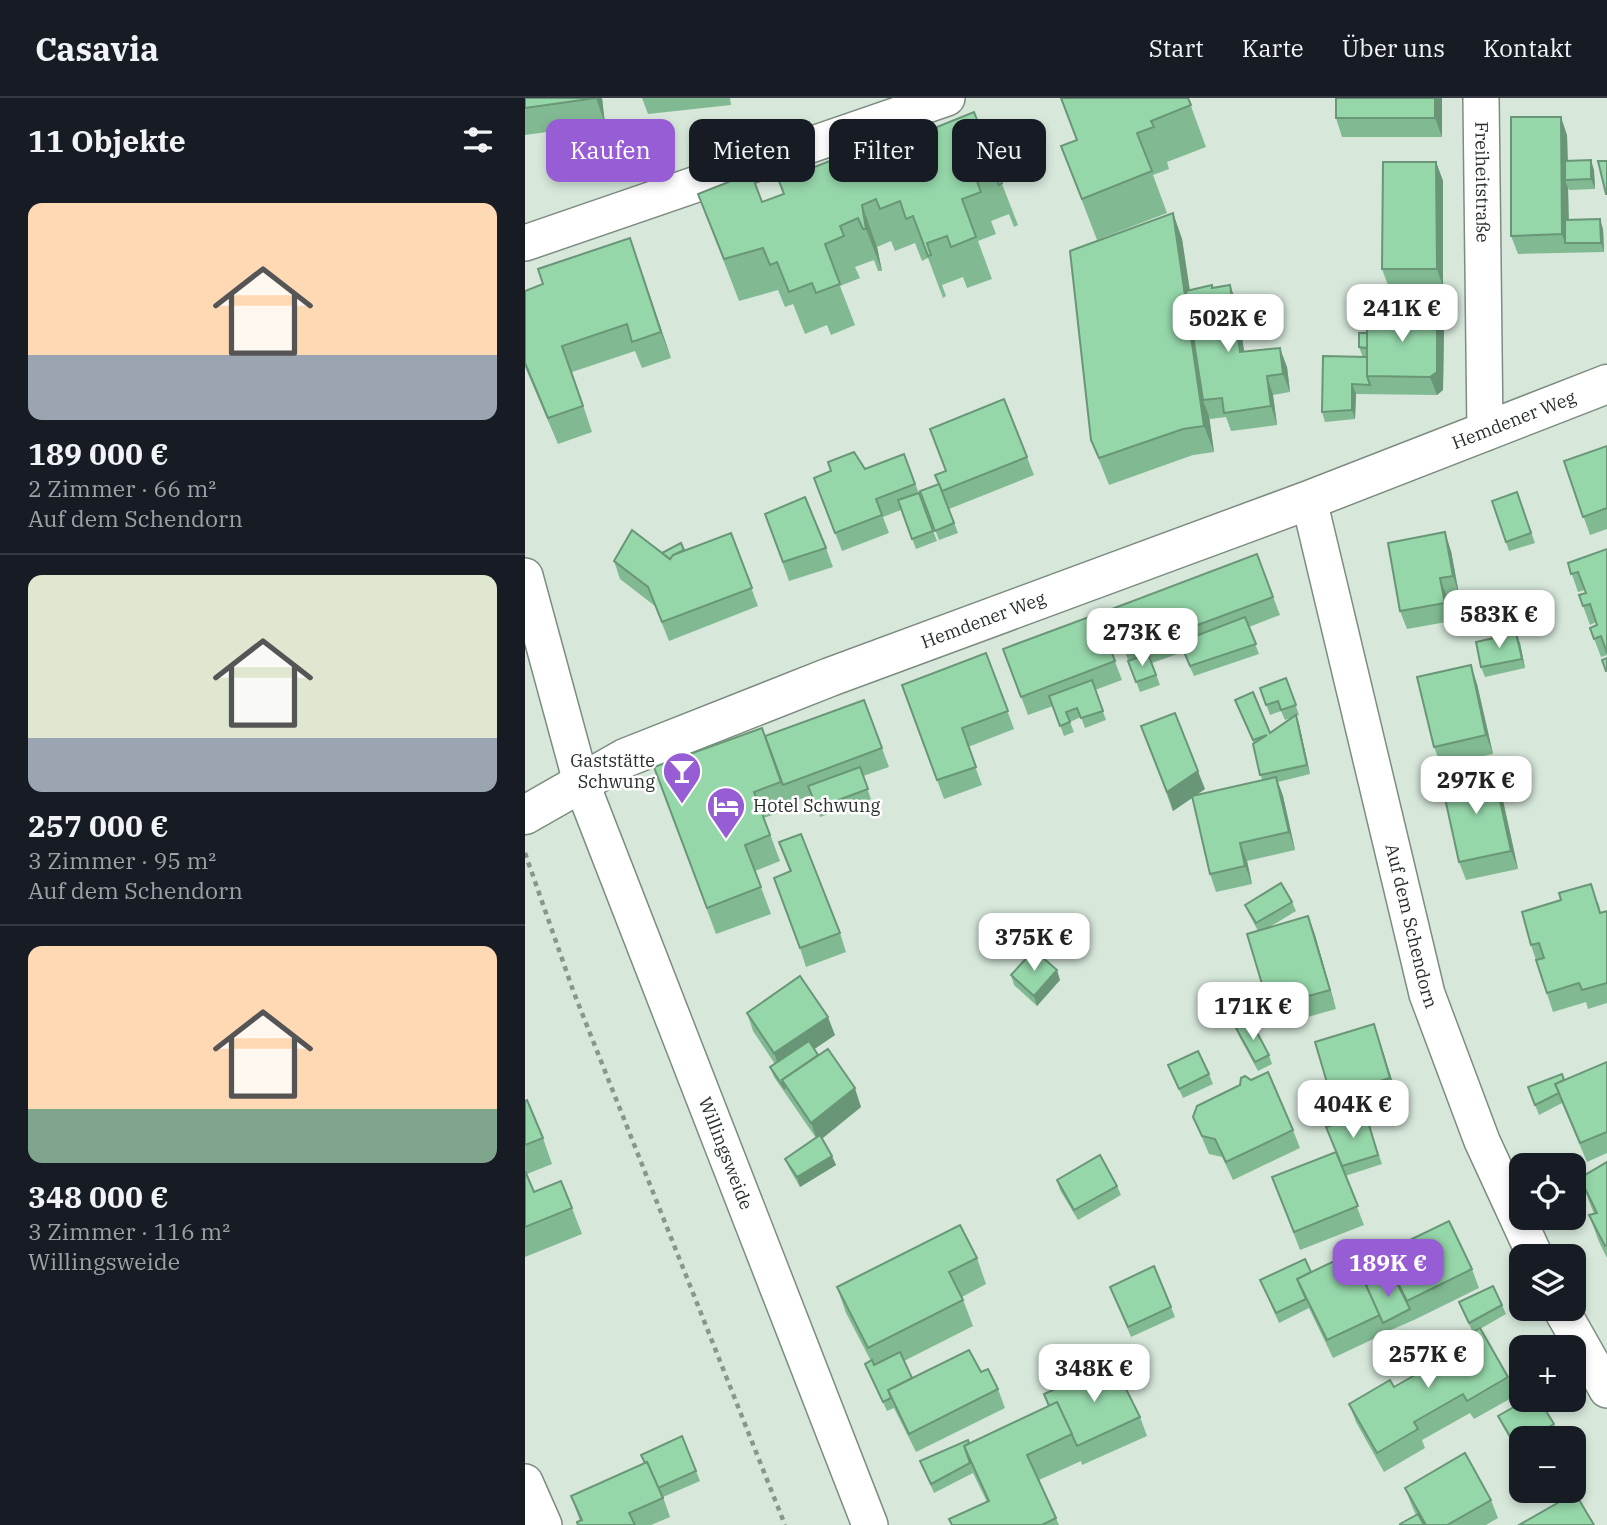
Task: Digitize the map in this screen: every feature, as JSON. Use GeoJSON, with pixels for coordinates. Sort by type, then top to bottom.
{"type":"FeatureCollection","features":[{"type":"Feature","properties":{"kind":"street"},"geometry":{"type":"LineString","coordinates":[[525,243],[947,98]]}},
{"type":"Feature","properties":{"kind":"street","name":"Freiheitstraße"},"geometry":{"type":"LineString","coordinates":[[1481,98],[1485,433]]}},
{"type":"Feature","properties":{"kind":"street","name":"Hemdener Weg"},"geometry":{"type":"LineString","coordinates":[[525,815],[625,758],[830,677],[1309,500],[1607,384]]}},
{"type":"Feature","properties":{"kind":"street","name":"Auf dem Schendorn"},"geometry":{"type":"LineString","coordinates":[[1309,500],[1427,994],[1482,1142],[1529,1244]]}},
{"type":"Feature","properties":{"kind":"street","name":"Willingsweide"},"geometry":{"type":"LineString","coordinates":[[525,576],[580,782],[870,1525]]}},
{"type":"Feature","properties":{"kind":"street"},"geometry":{"type":"LineString","coordinates":[[1568,1321],[1607,1390]]}},
{"type":"Feature","properties":{"kind":"street"},"geometry":{"type":"LineString","coordinates":[[525,1482],[544,1525]]}},
{"type":"Feature","properties":{"kind":"path"},"geometry":{"type":"LineString","coordinates":[[525,852],[574,993],[785,1525]]}},
{"type":"Feature","properties":{"kind":"building"},"geometry":{"type":"Polygon","coordinates":[[[525,98],[596,98],[525,108],[525,98]]]}},
{"type":"Feature","properties":{"kind":"building"},"geometry":{"type":"Polygon","coordinates":[[[1061,98],[1188,98],[1191,105],[1151,121],[1154,127],[1137,133],[1152,171],[1082,199],[1061,146],[1077,140],[1061,98]]]}},
{"type":"Feature","properties":{"kind":"building"},"geometry":{"type":"Polygon","coordinates":[[[1336,98],[1435,98],[1435,118],[1336,118],[1336,98]]]}},
{"type":"Feature","properties":{"kind":"building"},"geometry":{"type":"Polygon","coordinates":[[[974,112],[977,119],[957,119],[974,112]]]}},
{"type":"Feature","properties":{"kind":"building"},"geometry":{"type":"Polygon","coordinates":[[[1511,117],[1561,117],[1562,234],[1511,236],[1511,117]]]}},
{"type":"Feature","properties":{"kind":"building"},"geometry":{"type":"Polygon","coordinates":[[[952,121],[952,182],[977,182],[981,192],[962,199],[976,237],[951,247],[947,236],[927,243],[931,255],[928,256],[913,216],[906,219],[900,201],[880,209],[876,199],[862,205],[866,229],[863,229],[858,218],[840,226],[844,236],[825,244],[840,284],[816,293],[812,283],[789,292],[777,262],[770,265],[763,248],[724,259],[698,194],[728,182],[754,182],[762,202],[784,194],[779,182],[815,182],[815,167],[829,161],[829,182],[938,182],[938,127],[952,121]]]}},
{"type":"Feature","properties":{"kind":"building"},"geometry":{"type":"Polygon","coordinates":[[[1591,160],[1591,179],[1565,180],[1565,161],[1591,160]]]}},
{"type":"Feature","properties":{"kind":"building"},"geometry":{"type":"Polygon","coordinates":[[[1598,161],[1607,161],[1607,194],[1606,194],[1598,161]]]}},
{"type":"Feature","properties":{"kind":"building"},"geometry":{"type":"Polygon","coordinates":[[[1383,162],[1436,162],[1437,269],[1382,269],[1383,162]]]}},
{"type":"Feature","properties":{"kind":"building"},"geometry":{"type":"Polygon","coordinates":[[[1173,213],[1204,426],[1183,429],[1099,458],[1091,440],[1070,251],[1173,213]]]}},
{"type":"Feature","properties":{"kind":"building"},"geometry":{"type":"Polygon","coordinates":[[[1600,219],[1601,243],[1565,243],[1565,220],[1600,219]]]}},
{"type":"Feature","properties":{"kind":"building"},"geometry":{"type":"Polygon","coordinates":[[[630,238],[661,332],[632,342],[627,324],[562,346],[583,406],[548,418],[525,363],[525,291],[543,284],[538,269],[630,238]]]}},
{"type":"Feature","properties":{"kind":"building"},"geometry":{"type":"Polygon","coordinates":[[[1212,285],[1212,288],[1230,285],[1240,352],[1280,348],[1283,374],[1267,376],[1271,406],[1224,413],[1222,398],[1203,400],[1186,291],[1212,285]]]}},
{"type":"Feature","properties":{"kind":"building"},"geometry":{"type":"Polygon","coordinates":[[[1367,311],[1437,311],[1437,372],[1430,377],[1367,376],[1367,311]]]}},
{"type":"Feature","properties":{"kind":"building"},"geometry":{"type":"Polygon","coordinates":[[[1359,333],[1367,333],[1367,348],[1359,347],[1359,333]]]}},
{"type":"Feature","properties":{"kind":"building"},"geometry":{"type":"Polygon","coordinates":[[[1323,356],[1367,357],[1370,385],[1352,384],[1352,410],[1322,412],[1323,356]]]}},
{"type":"Feature","properties":{"kind":"building"},"geometry":{"type":"Polygon","coordinates":[[[1004,399],[1027,457],[942,491],[935,475],[946,471],[930,429],[1004,399]]]}},
{"type":"Feature","properties":{"kind":"building"},"geometry":{"type":"Polygon","coordinates":[[[1607,446],[1607,508],[1583,517],[1564,461],[1607,446]]]}},
{"type":"Feature","properties":{"kind":"building"},"geometry":{"type":"Polygon","coordinates":[[[854,452],[865,469],[904,454],[915,484],[876,499],[882,515],[835,533],[814,478],[831,471],[828,462],[854,452]]]}},
{"type":"Feature","properties":{"kind":"building"},"geometry":{"type":"Polygon","coordinates":[[[939,484],[954,523],[935,531],[920,491],[939,484]]]}},
{"type":"Feature","properties":{"kind":"building"},"geometry":{"type":"Polygon","coordinates":[[[1517,492],[1531,533],[1506,542],[1492,501],[1517,492]]]}},
{"type":"Feature","properties":{"kind":"building"},"geometry":{"type":"Polygon","coordinates":[[[919,493],[933,531],[912,539],[898,500],[919,493]]]}},
{"type":"Feature","properties":{"kind":"building"},"geometry":{"type":"Polygon","coordinates":[[[805,497],[826,548],[783,562],[765,514],[805,497]]]}},
{"type":"Feature","properties":{"kind":"building"},"geometry":{"type":"Polygon","coordinates":[[[632,530],[670,559],[673,555],[731,533],[752,588],[662,622],[648,587],[614,561],[632,530]]]}},
{"type":"Feature","properties":{"kind":"building"},"geometry":{"type":"Polygon","coordinates":[[[1445,532],[1453,576],[1440,578],[1445,603],[1400,611],[1388,543],[1445,532]]]}},
{"type":"Feature","properties":{"kind":"building"},"geometry":{"type":"Polygon","coordinates":[[[681,543],[684,550],[670,559],[662,553],[681,543]]]}},
{"type":"Feature","properties":{"kind":"building"},"geometry":{"type":"Polygon","coordinates":[[[1607,549],[1607,653],[1601,636],[1594,639],[1590,628],[1597,625],[1590,604],[1583,606],[1579,595],[1586,593],[1578,572],[1571,574],[1568,563],[1607,549]]]}},
{"type":"Feature","properties":{"kind":"building"},"geometry":{"type":"Polygon","coordinates":[[[1257,554],[1273,597],[1125,652],[1109,610],[1257,554]]]}},
{"type":"Feature","properties":{"kind":"building"},"geometry":{"type":"Polygon","coordinates":[[[1097,614],[1115,661],[1021,697],[1003,649],[1097,614]]]}},
{"type":"Feature","properties":{"kind":"building"},"geometry":{"type":"Polygon","coordinates":[[[1245,617],[1256,644],[1190,666],[1180,642],[1245,617]]]}},
{"type":"Feature","properties":{"kind":"building"},"geometry":{"type":"Polygon","coordinates":[[[1516,633],[1522,659],[1481,667],[1476,642],[1516,633]]]}},
{"type":"Feature","properties":{"kind":"building"},"geometry":{"type":"Polygon","coordinates":[[[986,653],[1008,711],[962,728],[976,767],[937,780],[902,685],[986,653]]]}},
{"type":"Feature","properties":{"kind":"building"},"geometry":{"type":"Polygon","coordinates":[[[1148,654],[1156,675],[1136,682],[1128,661],[1148,654]]]}},
{"type":"Feature","properties":{"kind":"building"},"geometry":{"type":"Polygon","coordinates":[[[1607,658],[1607,671],[1606,671],[1602,660],[1607,658]]]}},
{"type":"Feature","properties":{"kind":"building"},"geometry":{"type":"Polygon","coordinates":[[[1471,665],[1486,735],[1434,747],[1417,677],[1471,665]]]}},
{"type":"Feature","properties":{"kind":"building"},"geometry":{"type":"Polygon","coordinates":[[[1286,678],[1296,705],[1281,710],[1278,701],[1266,705],[1260,688],[1286,678]]]}},
{"type":"Feature","properties":{"kind":"building"},"geometry":{"type":"Polygon","coordinates":[[[1092,680],[1103,711],[1081,718],[1077,708],[1066,712],[1070,722],[1060,726],[1049,696],[1092,680]]]}},
{"type":"Feature","properties":{"kind":"building"},"geometry":{"type":"Polygon","coordinates":[[[1253,692],[1270,733],[1296,715],[1307,765],[1260,775],[1253,744],[1267,735],[1253,740],[1235,700],[1253,692]]]}},
{"type":"Feature","properties":{"kind":"building"},"geometry":{"type":"Polygon","coordinates":[[[864,700],[882,748],[783,785],[765,736],[864,700]]]}},
{"type":"Feature","properties":{"kind":"building"},"geometry":{"type":"Polygon","coordinates":[[[1175,713],[1198,771],[1167,792],[1141,726],[1175,713]]]}},
{"type":"Feature","properties":{"kind":"building","name":"Hotel Schwung"},"geometry":{"type":"Polygon","coordinates":[[[762,728],[781,782],[754,792],[770,835],[745,845],[761,887],[707,908],[654,767],[762,728]]]}},
{"type":"Feature","properties":{"kind":"building"},"geometry":{"type":"Polygon","coordinates":[[[860,767],[868,789],[817,808],[808,786],[860,767]]]}},
{"type":"Feature","properties":{"kind":"building"},"geometry":{"type":"Polygon","coordinates":[[[1493,769],[1511,851],[1459,862],[1441,780],[1493,769]]]}},
{"type":"Feature","properties":{"kind":"building"},"geometry":{"type":"Polygon","coordinates":[[[1276,777],[1289,832],[1240,843],[1245,866],[1210,874],[1192,796],[1276,777]]]}},
{"type":"Feature","properties":{"kind":"building"},"geometry":{"type":"Polygon","coordinates":[[[801,834],[840,933],[800,948],[774,878],[791,871],[779,842],[801,834]]]}},
{"type":"Feature","properties":{"kind":"building"},"geometry":{"type":"Polygon","coordinates":[[[1281,883],[1292,902],[1256,923],[1245,905],[1281,883]]]}},
{"type":"Feature","properties":{"kind":"building"},"geometry":{"type":"Polygon","coordinates":[[[1591,884],[1600,913],[1607,911],[1607,983],[1582,990],[1579,983],[1547,993],[1536,960],[1544,958],[1539,943],[1531,945],[1522,912],[1561,900],[1559,893],[1591,884]]]}},
{"type":"Feature","properties":{"kind":"building"},"geometry":{"type":"Polygon","coordinates":[[[1308,916],[1330,990],[1269,1007],[1247,934],[1308,916]]]}},
{"type":"Feature","properties":{"kind":"building"},"geometry":{"type":"Polygon","coordinates":[[[1034,950],[1057,970],[1034,996],[1011,975],[1034,950]]]}},
{"type":"Feature","properties":{"kind":"building"},"geometry":{"type":"Polygon","coordinates":[[[800,976],[828,1017],[774,1053],[747,1013],[800,976]]]}},
{"type":"Feature","properties":{"kind":"building"},"geometry":{"type":"Polygon","coordinates":[[[1252,1023],[1269,1055],[1255,1062],[1236,1028],[1252,1023]]]}},
{"type":"Feature","properties":{"kind":"building"},"geometry":{"type":"Polygon","coordinates":[[[1374,1024],[1390,1078],[1331,1096],[1315,1042],[1374,1024]]]}},
{"type":"Feature","properties":{"kind":"building"},"geometry":{"type":"Polygon","coordinates":[[[809,1041],[818,1055],[782,1080],[785,1089],[770,1067],[809,1041]]]}},
{"type":"Feature","properties":{"kind":"building"},"geometry":{"type":"Polygon","coordinates":[[[828,1049],[855,1088],[811,1123],[782,1080],[828,1049]]]}},
{"type":"Feature","properties":{"kind":"building"},"geometry":{"type":"Polygon","coordinates":[[[1198,1051],[1209,1074],[1179,1089],[1168,1065],[1198,1051]]]}},
{"type":"Feature","properties":{"kind":"building"},"geometry":{"type":"Polygon","coordinates":[[[1607,1062],[1607,1132],[1580,1143],[1555,1084],[1607,1062]]]}},
{"type":"Feature","properties":{"kind":"building"},"geometry":{"type":"Polygon","coordinates":[[[1268,1072],[1293,1130],[1226,1162],[1215,1139],[1202,1136],[1193,1117],[1197,1106],[1240,1085],[1241,1078],[1245,1076],[1251,1080],[1268,1072]]]}},
{"type":"Feature","properties":{"kind":"building"},"geometry":{"type":"Polygon","coordinates":[[[1562,1074],[1564,1080],[1555,1084],[1559,1093],[1535,1105],[1528,1087],[1562,1074]]]}},
{"type":"Feature","properties":{"kind":"building"},"geometry":{"type":"Polygon","coordinates":[[[527,1100],[543,1138],[525,1145],[525,1101],[527,1100]]]}},
{"type":"Feature","properties":{"kind":"building"},"geometry":{"type":"Polygon","coordinates":[[[1366,1115],[1378,1155],[1342,1166],[1326,1127],[1366,1115]]]}},
{"type":"Feature","properties":{"kind":"building"},"geometry":{"type":"Polygon","coordinates":[[[820,1135],[832,1156],[797,1177],[785,1159],[820,1135]]]}},
{"type":"Feature","properties":{"kind":"building"},"geometry":{"type":"Polygon","coordinates":[[[1336,1152],[1358,1206],[1294,1232],[1272,1177],[1336,1152]]]}},
{"type":"Feature","properties":{"kind":"building"},"geometry":{"type":"Polygon","coordinates":[[[1100,1155],[1117,1186],[1074,1210],[1057,1180],[1100,1155]]]}},
{"type":"Feature","properties":{"kind":"building"},"geometry":{"type":"Polygon","coordinates":[[[1607,1162],[1605,1246],[1589,1215],[1597,1213],[1586,1190],[1586,1174],[1607,1162]]]}},
{"type":"Feature","properties":{"kind":"building"},"geometry":{"type":"Polygon","coordinates":[[[525,1171],[534,1192],[561,1181],[572,1208],[525,1227],[525,1171]]]}},
{"type":"Feature","properties":{"kind":"building"},"geometry":{"type":"Polygon","coordinates":[[[1449,1221],[1472,1269],[1407,1301],[1383,1253],[1449,1221]]]}},
{"type":"Feature","properties":{"kind":"building"},"geometry":{"type":"Polygon","coordinates":[[[960,1225],[977,1258],[949,1272],[963,1300],[868,1348],[837,1287],[960,1225]]]}},
{"type":"Feature","properties":{"kind":"building"},"geometry":{"type":"Polygon","coordinates":[[[1351,1253],[1380,1315],[1327,1340],[1297,1279],[1351,1253]]]}},
{"type":"Feature","properties":{"kind":"building"},"geometry":{"type":"Polygon","coordinates":[[[1305,1259],[1311,1272],[1297,1279],[1306,1299],[1276,1313],[1260,1280],[1305,1259]]]}},
{"type":"Feature","properties":{"kind":"building"},"geometry":{"type":"Polygon","coordinates":[[[1154,1266],[1171,1307],[1128,1327],[1110,1287],[1154,1266]]]}},
{"type":"Feature","properties":{"kind":"building"},"geometry":{"type":"Polygon","coordinates":[[[1382,1277],[1388,1287],[1397,1283],[1410,1309],[1383,1323],[1366,1285],[1382,1277]]]}},
{"type":"Feature","properties":{"kind":"building"},"geometry":{"type":"Polygon","coordinates":[[[1493,1286],[1502,1305],[1469,1323],[1459,1302],[1493,1286]]]}},
{"type":"Feature","properties":{"kind":"building"},"geometry":{"type":"Polygon","coordinates":[[[1480,1328],[1508,1377],[1467,1401],[1463,1394],[1414,1422],[1418,1429],[1377,1453],[1349,1404],[1390,1380],[1394,1387],[1443,1359],[1439,1352],[1480,1328]]]}},
{"type":"Feature","properties":{"kind":"building"},"geometry":{"type":"Polygon","coordinates":[[[969,1350],[981,1372],[988,1369],[998,1389],[909,1434],[888,1390],[969,1350]]]}},
{"type":"Feature","properties":{"kind":"building"},"geometry":{"type":"Polygon","coordinates":[[[900,1352],[912,1378],[888,1390],[891,1398],[883,1402],[865,1364],[872,1360],[874,1365],[900,1352]]]}},
{"type":"Feature","properties":{"kind":"building"},"geometry":{"type":"Polygon","coordinates":[[[1113,1363],[1140,1417],[1077,1446],[1057,1402],[1049,1406],[1044,1394],[1113,1363]]]}},
{"type":"Feature","properties":{"kind":"building"},"geometry":{"type":"Polygon","coordinates":[[[1057,1402],[1072,1434],[1027,1455],[1056,1518],[1042,1525],[952,1525],[949,1519],[989,1501],[964,1446],[1057,1402]]]}},
{"type":"Feature","properties":{"kind":"building"},"geometry":{"type":"Polygon","coordinates":[[[1509,1410],[1509,1412],[1546,1412],[1554,1424],[1509,1426],[1509,1434],[1498,1416],[1509,1410]]]}},
{"type":"Feature","properties":{"kind":"building"},"geometry":{"type":"Polygon","coordinates":[[[682,1436],[696,1471],[658,1488],[647,1462],[645,1463],[641,1455],[682,1436]]]}},
{"type":"Feature","properties":{"kind":"building"},"geometry":{"type":"Polygon","coordinates":[[[968,1440],[969,1443],[964,1446],[970,1463],[931,1484],[920,1461],[968,1440]]]}},
{"type":"Feature","properties":{"kind":"building"},"geometry":{"type":"Polygon","coordinates":[[[1465,1453],[1491,1500],[1447,1525],[1426,1525],[1405,1488],[1465,1453]]]}},
{"type":"Feature","properties":{"kind":"building"},"geometry":{"type":"Polygon","coordinates":[[[647,1462],[663,1498],[629,1513],[635,1525],[578,1525],[577,1522],[582,1520],[571,1496],[647,1462]]]}},
{"type":"Feature","properties":{"kind":"building"},"geometry":{"type":"Polygon","coordinates":[[[1558,1503],[1581,1503],[1594,1525],[1519,1525],[1558,1503]]]}},
{"type":"Feature","properties":{"kind":"building"},"geometry":{"type":"Polygon","coordinates":[[[1418,1514],[1424,1525],[1400,1525],[1400,1524],[1418,1514]]]}},
{"type":"Feature","properties":{"kind":"place","name":"Gaststätte Schwung"},"geometry":{"type":"Point","coordinates":[682,805]}},
{"type":"Feature","properties":{"kind":"place","name":"Hotel Schwung"},"geometry":{"type":"Point","coordinates":[726,840]}}]}
